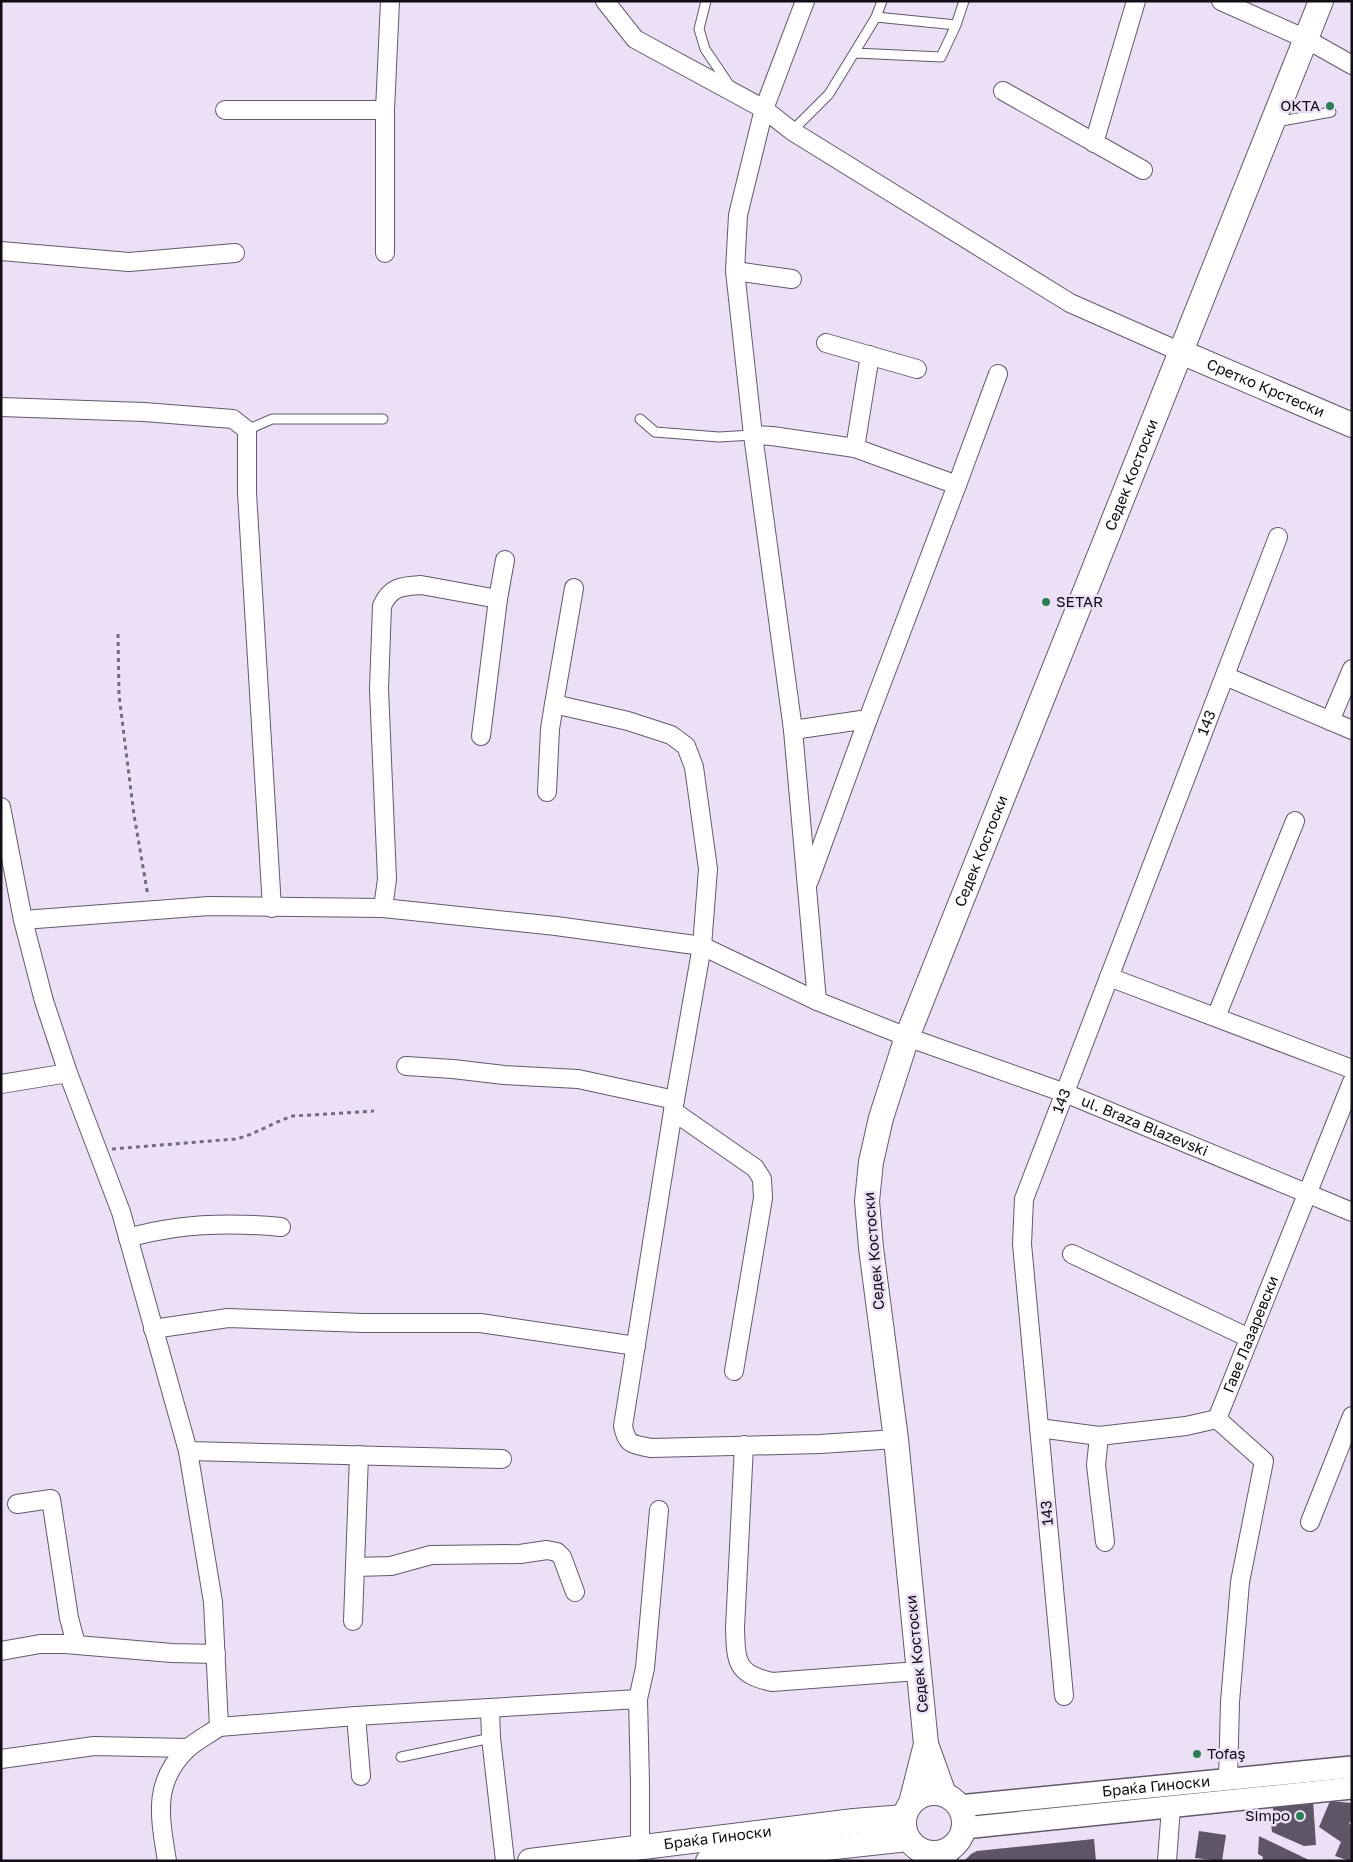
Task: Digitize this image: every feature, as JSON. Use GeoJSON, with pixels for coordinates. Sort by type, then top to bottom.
{"type":"FeatureCollection","features":[{"type":"Feature","properties":{"kind":"main road","name":"Седек Костоски"},"geometry":{"type":"LineString","coordinates":[[926,1744],[896,1440],[872,1256],[867,1201],[871,1162],[881,1118],[906,1037],[1322,1]]}},
{"type":"Feature","properties":{"kind":"main road","name":"Сретко Крстески"},"geometry":{"type":"LineString","coordinates":[[1181,352],[1352,424]]}},
{"type":"Feature","properties":{"kind":"main road"},"geometry":{"type":"LineString","coordinates":[[926,1744],[955,1809]]}},
{"type":"Feature","properties":{"kind":"main road"},"geometry":{"type":"LineString","coordinates":[[914,1834],[926,1744]]}},
{"type":"Feature","properties":{"kind":"main road","name":"Браќа Гиноски"},"geometry":{"type":"LineString","coordinates":[[530,1861],[854,1821],[914,1834],[930,1853],[947,1855],[961,1836],[955,1809],[926,1794],[914,1834]]}},
{"type":"Feature","properties":{"kind":"main road","name":"Браќа Гиноски"},"geometry":{"type":"LineString","coordinates":[[708,1861],[914,1834]]}},
{"type":"Feature","properties":{"kind":"street"},"geometry":{"type":"LineString","coordinates":[[385,253],[385,110],[390,1]]}},
{"type":"Feature","properties":{"kind":"street"},"geometry":{"type":"LineString","coordinates":[[606,1],[635,39],[764,109],[792,131],[1070,303],[1181,352]]}},
{"type":"Feature","properties":{"kind":"street"},"geometry":{"type":"LineString","coordinates":[[805,1],[764,109],[738,215],[735,270],[753,435],[793,730],[817,1001]]}},
{"type":"Feature","properties":{"kind":"street"},"geometry":{"type":"LineString","coordinates":[[1094,143],[1136,1]]}},
{"type":"Feature","properties":{"kind":"street"},"geometry":{"type":"LineString","coordinates":[[1221,1],[1306,39],[1352,65]]}},
{"type":"Feature","properties":{"kind":"street"},"geometry":{"type":"LineString","coordinates":[[1003,91],[1143,170]]}},
{"type":"Feature","properties":{"kind":"street"},"geometry":{"type":"LineString","coordinates":[[225,110],[385,110]]}},
{"type":"Feature","properties":{"kind":"street"},"geometry":{"type":"LineString","coordinates":[[1,252],[129,262],[235,253]]}},
{"type":"Feature","properties":{"kind":"street"},"geometry":{"type":"LineString","coordinates":[[735,270],[792,279]]}},
{"type":"Feature","properties":{"kind":"street"},"geometry":{"type":"LineString","coordinates":[[826,343],[917,369]]}},
{"type":"Feature","properties":{"kind":"street"},"geometry":{"type":"LineString","coordinates":[[855,448],[870,356]]}},
{"type":"Feature","properties":{"kind":"street"},"geometry":{"type":"LineString","coordinates":[[807,887],[998,374]]}},
{"type":"Feature","properties":{"kind":"street"},"geometry":{"type":"LineString","coordinates":[[1,407],[144,412],[233,419],[247,430],[247,494],[272,908]]}},
{"type":"Feature","properties":{"kind":"street"},"geometry":{"type":"LineString","coordinates":[[753,435],[855,448],[957,485]]}},
{"type":"Feature","properties":{"kind":"street","name":"143"},"geometry":{"type":"LineString","coordinates":[[1064,1696],[1022,1244],[1024,1199],[1278,537]]}},
{"type":"Feature","properties":{"kind":"street"},"geometry":{"type":"LineString","coordinates":[[481,736],[498,599],[505,560]]}},
{"type":"Feature","properties":{"kind":"street"},"geometry":{"type":"LineString","coordinates":[[383,908],[387,879],[379,689],[382,606],[386,596],[393,590],[421,585],[498,599]]}},
{"type":"Feature","properties":{"kind":"street"},"geometry":{"type":"LineString","coordinates":[[547,792],[550,729],[574,588]]}},
{"type":"Feature","properties":{"kind":"street"},"geometry":{"type":"LineString","coordinates":[[1330,721],[1352,669]]}},
{"type":"Feature","properties":{"kind":"street"},"geometry":{"type":"LineString","coordinates":[[1225,676],[1352,730]]}},
{"type":"Feature","properties":{"kind":"street"},"geometry":{"type":"LineString","coordinates":[[554,704],[628,721],[671,735],[686,746],[694,767],[708,869],[702,946],[674,1105],[623,1426],[625,1439],[632,1444],[651,1448],[820,1444],[896,1440]]}},
{"type":"Feature","properties":{"kind":"street"},"geometry":{"type":"LineString","coordinates":[[793,730],[868,719]]}},
{"type":"Feature","properties":{"kind":"street"},"geometry":{"type":"LineString","coordinates":[[1,807],[4,835],[44,1001],[68,1073],[120,1212],[188,1451],[213,1602],[219,1728]]}},
{"type":"Feature","properties":{"kind":"street"},"geometry":{"type":"LineString","coordinates":[[1216,1017],[1295,821]]}},
{"type":"Feature","properties":{"kind":"street"},"geometry":{"type":"LineString","coordinates":[[802,828],[825,835]]}},
{"type":"Feature","properties":{"kind":"street","name":"ul. Braza Blazevski"},"geometry":{"type":"LineString","coordinates":[[23,920],[209,906],[383,908],[556,926],[702,946],[817,1001],[906,1037],[1065,1093],[1352,1212]]}},
{"type":"Feature","properties":{"kind":"street"},"geometry":{"type":"LineString","coordinates":[[1109,977],[1352,1069]]}},
{"type":"Feature","properties":{"kind":"street"},"geometry":{"type":"LineString","coordinates":[[406,1066],[504,1075],[578,1079],[674,1105],[755,1168],[762,1179],[763,1198],[734,1371]]}},
{"type":"Feature","properties":{"kind":"street"},"geometry":{"type":"LineString","coordinates":[[1,1084],[68,1073]]}},
{"type":"Feature","properties":{"kind":"street","name":"Гаве Лазаревски"},"geometry":{"type":"LineString","coordinates":[[1217,1419],[1352,1082]]}},
{"type":"Feature","properties":{"kind":"street"},"geometry":{"type":"LineString","coordinates":[[128,1238],[152,1231],[188,1226],[240,1223],[281,1226]]}},
{"type":"Feature","properties":{"kind":"street"},"geometry":{"type":"LineString","coordinates":[[1072,1254],[1249,1338]]}},
{"type":"Feature","properties":{"kind":"street"},"geometry":{"type":"LineString","coordinates":[[153,1329],[228,1318],[363,1323],[480,1322],[636,1346]]}},
{"type":"Feature","properties":{"kind":"street"},"geometry":{"type":"LineString","coordinates":[[1310,1522],[1352,1416]]}},
{"type":"Feature","properties":{"kind":"street"},"geometry":{"type":"LineString","coordinates":[[1039,1428],[1100,1436],[1186,1426],[1217,1419],[1264,1461],[1240,1582],[1230,1702],[1228,1780]]}},
{"type":"Feature","properties":{"kind":"street"},"geometry":{"type":"LineString","coordinates":[[1100,1436],[1096,1465],[1105,1542]]}},
{"type":"Feature","properties":{"kind":"street"},"geometry":{"type":"LineString","coordinates":[[744,1445],[735,1628],[736,1650],[740,1665],[746,1673],[754,1678],[772,1682],[918,1671]]}},
{"type":"Feature","properties":{"kind":"street"},"geometry":{"type":"LineString","coordinates":[[188,1451],[502,1459]]}},
{"type":"Feature","properties":{"kind":"street"},"geometry":{"type":"LineString","coordinates":[[353,1620],[359,1455]]}},
{"type":"Feature","properties":{"kind":"street"},"geometry":{"type":"LineString","coordinates":[[17,1504],[51,1499],[69,1618],[76,1644]]}},
{"type":"Feature","properties":{"kind":"street"},"geometry":{"type":"LineString","coordinates":[[640,1847],[638,1699],[645,1668],[659,1510]]}},
{"type":"Feature","properties":{"kind":"street"},"geometry":{"type":"LineString","coordinates":[[355,1566],[391,1566],[431,1555],[520,1554],[547,1550],[557,1552],[562,1557],[575,1592]]}},
{"type":"Feature","properties":{"kind":"street"},"geometry":{"type":"LineString","coordinates":[[1,1651],[40,1644],[76,1644],[172,1653],[216,1654]]}},
{"type":"Feature","properties":{"kind":"street"},"geometry":{"type":"LineString","coordinates":[[167,1861],[160,1818],[164,1785],[170,1768],[188,1748],[219,1728],[356,1716],[638,1699]]}},
{"type":"Feature","properties":{"kind":"street"},"geometry":{"type":"LineString","coordinates":[[490,1708],[491,1738],[505,1861]]}},
{"type":"Feature","properties":{"kind":"street"},"geometry":{"type":"LineString","coordinates":[[356,1716],[361,1776]]}},
{"type":"Feature","properties":{"kind":"street"},"geometry":{"type":"LineString","coordinates":[[1,1759],[94,1746],[188,1748]]}},
{"type":"Feature","properties":{"kind":"street","name":"Браќа Гиноски"},"geometry":{"type":"LineString","coordinates":[[955,1809],[1352,1767]]}},
{"type":"Feature","properties":{"kind":"street","name":"Браќа Гиноски"},"geometry":{"type":"LineString","coordinates":[[955,1809],[1171,1807],[1352,1788]]}},
{"type":"Feature","properties":{"kind":"street"},"geometry":{"type":"LineString","coordinates":[[1168,1861],[1171,1807]]}},
{"type":"Feature","properties":{"kind":"lane"},"geometry":{"type":"LineString","coordinates":[[706,1],[699,29],[705,49],[735,93]]}},
{"type":"Feature","properties":{"kind":"lane"},"geometry":{"type":"LineString","coordinates":[[792,131],[829,94],[876,17],[882,1]]}},
{"type":"Feature","properties":{"kind":"lane"},"geometry":{"type":"LineString","coordinates":[[855,53],[941,57],[956,25],[964,1]]}},
{"type":"Feature","properties":{"kind":"lane"},"geometry":{"type":"LineString","coordinates":[[876,17],[956,25]]}},
{"type":"Feature","properties":{"kind":"lane"},"geometry":{"type":"LineString","coordinates":[[1273,123],[1331,112]]}},
{"type":"Feature","properties":{"kind":"lane"},"geometry":{"type":"LineString","coordinates":[[247,430],[272,419],[383,419]]}},
{"type":"Feature","properties":{"kind":"lane"},"geometry":{"type":"LineString","coordinates":[[640,419],[655,432],[719,436],[753,435]]}},
{"type":"Feature","properties":{"kind":"lane"},"geometry":{"type":"LineString","coordinates":[[400,1757],[491,1738]]}},
{"type":"Feature","properties":{"kind":"path"},"geometry":{"type":"LineString","coordinates":[[118,634],[119,695],[134,815],[150,910]]}},
{"type":"Feature","properties":{"kind":"path"},"geometry":{"type":"LineString","coordinates":[[98,1150],[234,1139],[246,1137],[293,1116],[374,1111]]}},
{"type":"Feature","properties":{"kind":"building"},"geometry":{"type":"Polygon","coordinates":[[[1313,1800],[1316,1845],[1304,1846],[1272,1832],[1270,1816],[1274,1814],[1272,1804],[1313,1800]]]}},
{"type":"Feature","properties":{"kind":"building"},"geometry":{"type":"Polygon","coordinates":[[[1330,1801],[1352,1803],[1352,1818],[1349,1824],[1352,1825],[1352,1857],[1350,1861],[1335,1856],[1341,1842],[1319,1827],[1330,1801]]]}},
{"type":"Feature","properties":{"kind":"building"},"geometry":{"type":"Polygon","coordinates":[[[1199,1831],[1226,1835],[1222,1861],[1195,1858],[1199,1831]]]}},
{"type":"Feature","properties":{"kind":"building"},"geometry":{"type":"Polygon","coordinates":[[[1259,1836],[1311,1861],[1262,1861],[1263,1857],[1258,1854],[1259,1836]]]}},
{"type":"Feature","properties":{"kind":"building"},"geometry":{"type":"Polygon","coordinates":[[[1094,1839],[1096,1861],[964,1861],[977,1851],[1094,1839]]]}},
{"type":"Feature","properties":{"kind":"place","name":"ОКТА"},"geometry":{"type":"Point","coordinates":[1330,106]}},
{"type":"Feature","properties":{"kind":"place","name":"SETAR"},"geometry":{"type":"Point","coordinates":[1046,602]}},
{"type":"Feature","properties":{"kind":"place","name":"Tofaş"},"geometry":{"type":"Point","coordinates":[1197,1754]}},
{"type":"Feature","properties":{"kind":"place","name":"Simpo"},"geometry":{"type":"Point","coordinates":[1300,1816]}}]}
